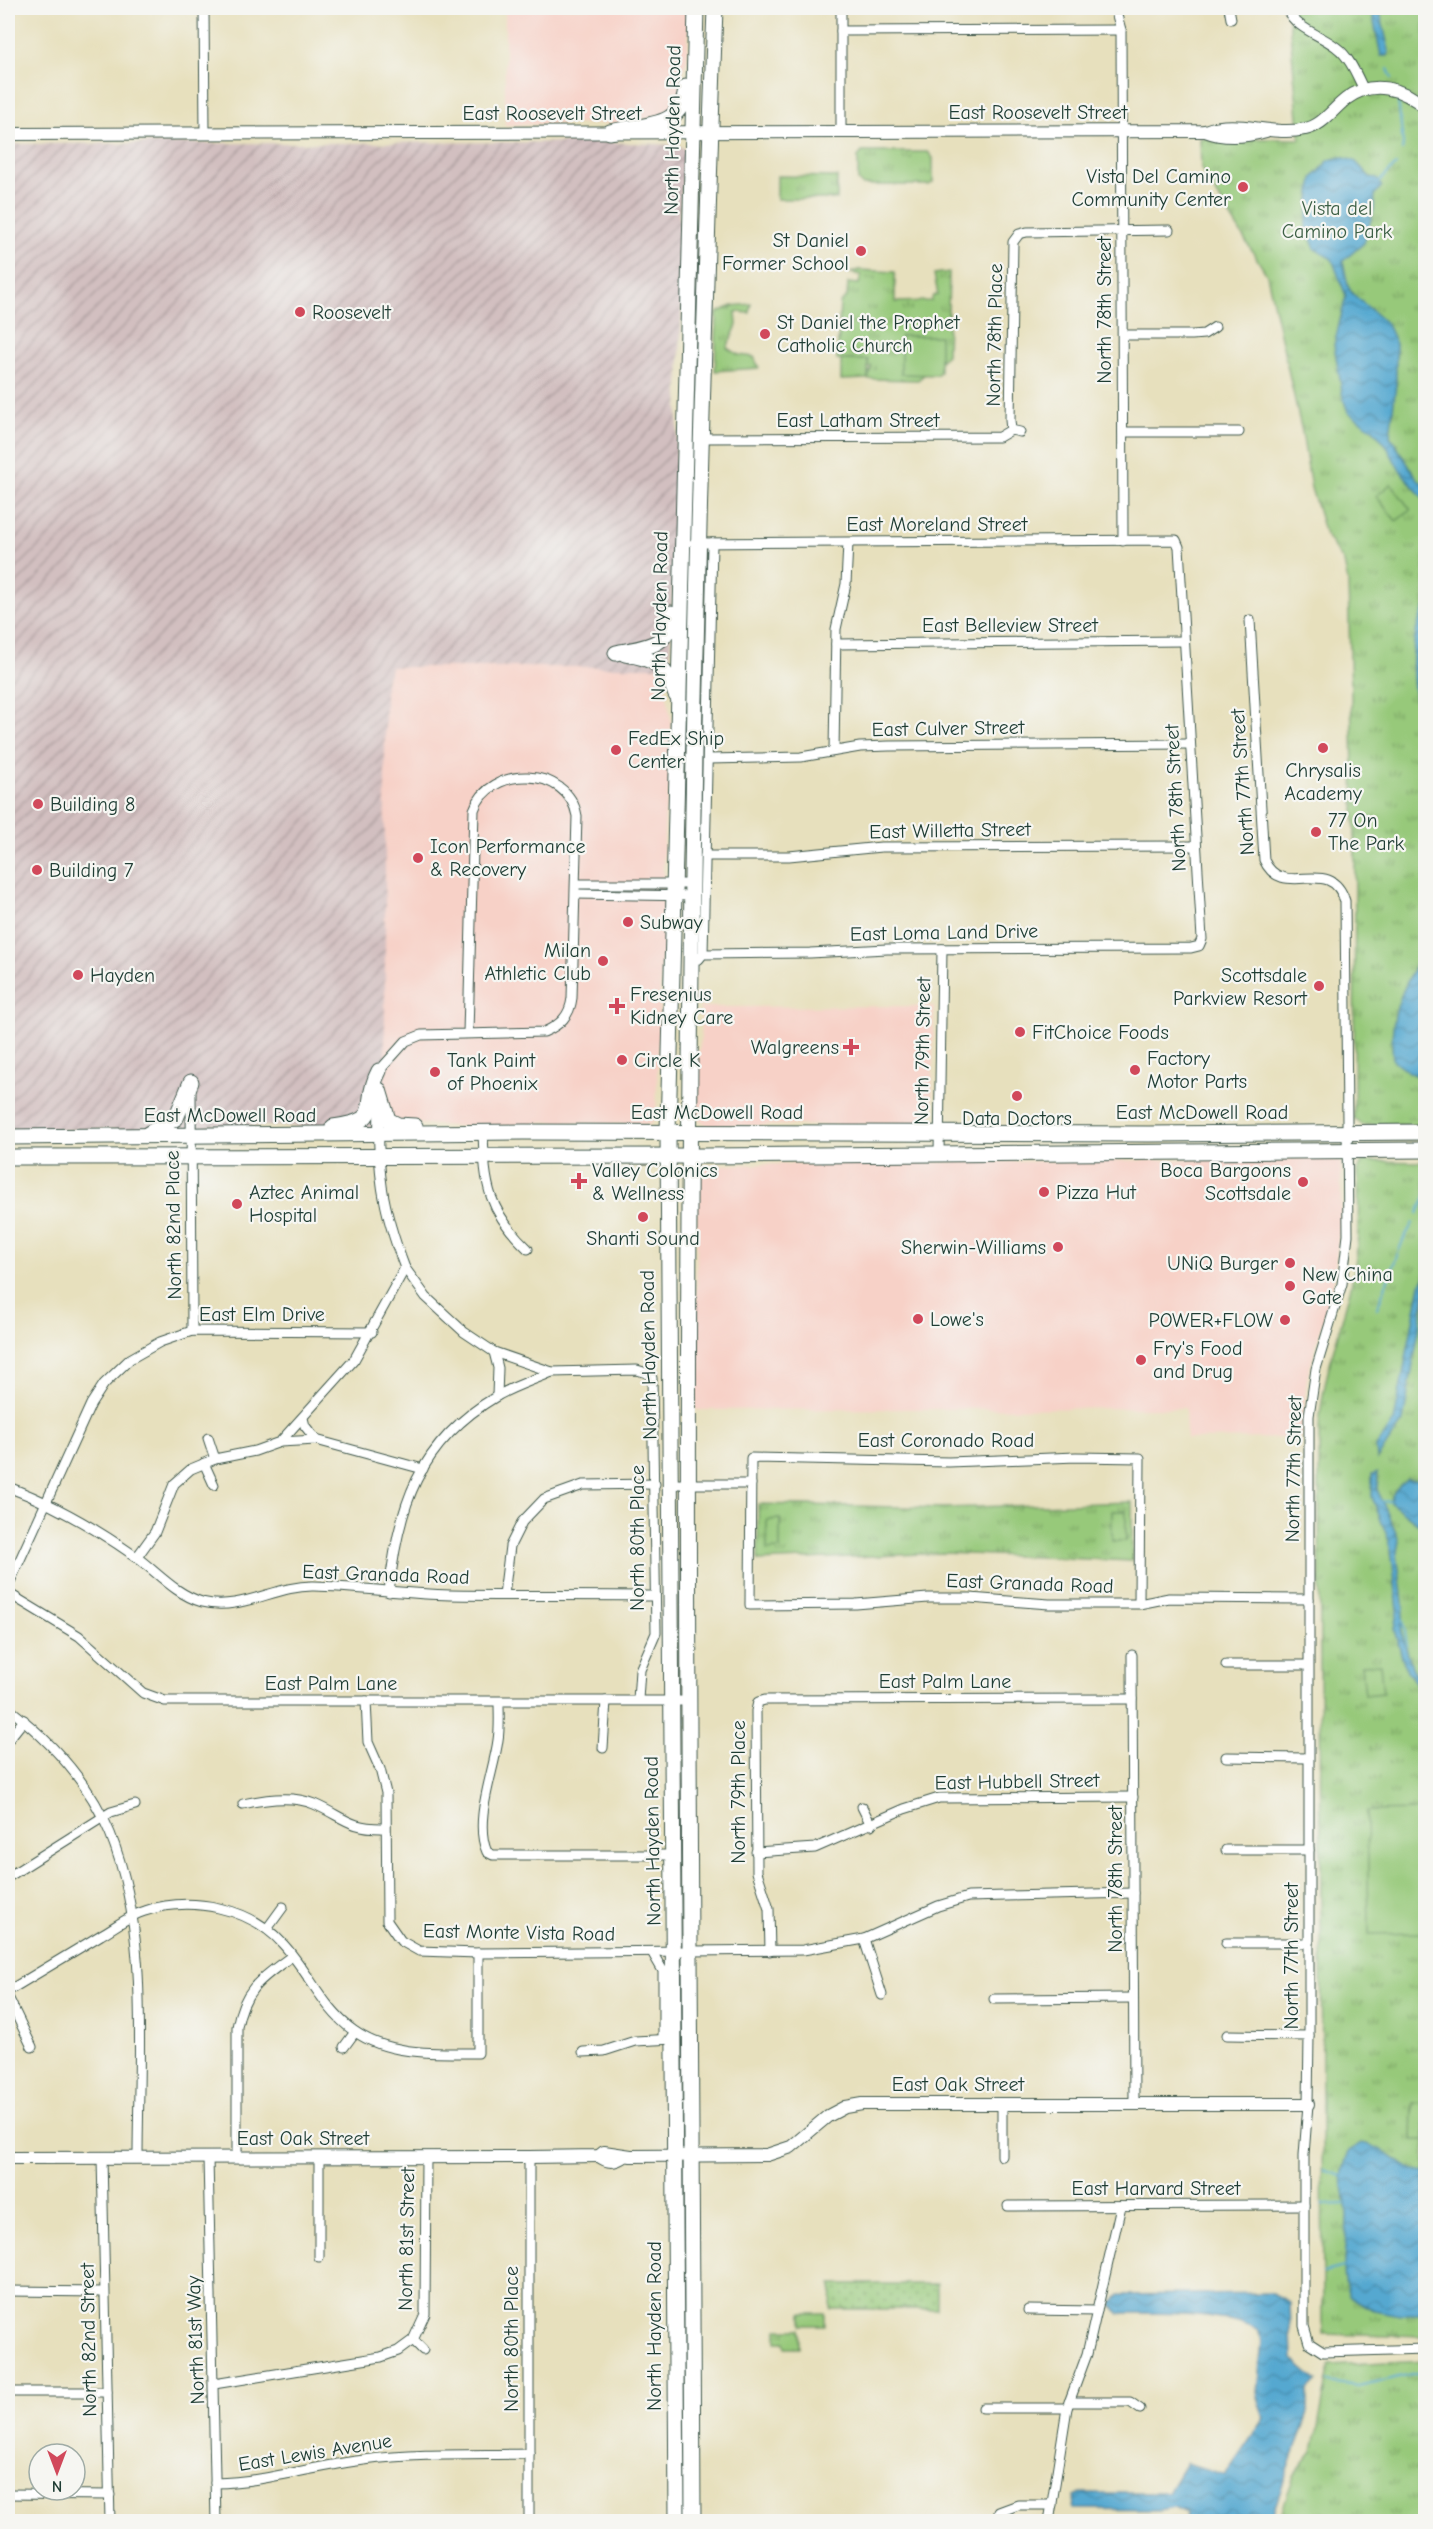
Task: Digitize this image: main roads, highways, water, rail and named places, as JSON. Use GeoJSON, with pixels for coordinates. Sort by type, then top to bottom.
{"type":"FeatureCollection","features":[{"type":"Feature","properties":{"kind":"main road","name":"North Hayden Road"},"geometry":{"type":"LineString","coordinates":[[676,2522],[674,2157],[668,2039],[675,1952],[672,1855],[672,1700],[663,1484],[681,543],[696,8]]}},
{"type":"Feature","properties":{"kind":"main road","name":"North Hayden Road"},"geometry":{"type":"LineString","coordinates":[[693,2522],[690,1133],[697,957],[693,890],[697,652],[706,543],[702,438],[715,8]]}},
{"type":"Feature","properties":{"kind":"main road"},"geometry":{"type":"LineString","coordinates":[[610,132],[664,122],[678,112],[684,103],[686,78],[695,59]]}},
{"type":"Feature","properties":{"kind":"main road"},"geometry":{"type":"LineString","coordinates":[[678,701],[662,666],[637,656],[616,653],[653,644],[668,633],[672,606],[680,588]]}},
{"type":"Feature","properties":{"kind":"main road"},"geometry":{"type":"LineString","coordinates":[[679,653],[697,652]]}},
{"type":"Feature","properties":{"kind":"main road"},"geometry":{"type":"LineString","coordinates":[[264,1135],[353,1125],[362,1121],[371,1107],[372,1083],[379,1071]]}},
{"type":"Feature","properties":{"kind":"main road"},"geometry":{"type":"LineString","coordinates":[[144,1136],[176,1118],[191,1082]]}},
{"type":"Feature","properties":{"kind":"main road"},"geometry":{"type":"LineString","coordinates":[[379,1090],[384,1113],[392,1123],[438,1126],[452,1133]]}},
{"type":"Feature","properties":{"kind":"main road","name":"East McDowell Road"},"geometry":{"type":"LineString","coordinates":[[8,1137],[668,1132],[1425,1132]]}},
{"type":"Feature","properties":{"kind":"main road","name":"East McDowell Road"},"geometry":{"type":"LineString","coordinates":[[8,1157],[690,1156],[1425,1150]]}},
{"type":"Feature","properties":{"kind":"main road"},"geometry":{"type":"LineString","coordinates":[[675,2365],[693,2364]]}},
{"type":"Feature","properties":{"kind":"water"},"geometry":{"type":"Polygon","coordinates":[[[1371,8],[1379,8],[1389,50],[1388,56],[1381,56],[1371,8]]]}},
{"type":"Feature","properties":{"kind":"water"},"geometry":{"type":"Polygon","coordinates":[[[1341,157],[1355,161],[1370,177],[1376,178],[1382,187],[1375,194],[1374,209],[1364,243],[1343,261],[1348,286],[1352,293],[1387,324],[1396,344],[1396,384],[1390,436],[1418,480],[1425,485],[1425,501],[1399,469],[1386,445],[1374,430],[1348,412],[1343,398],[1334,345],[1346,296],[1332,259],[1315,249],[1306,227],[1313,178],[1329,160],[1341,157]]]}},
{"type":"Feature","properties":{"kind":"water"},"geometry":{"type":"Polygon","coordinates":[[[1425,607],[1425,732],[1416,703],[1413,653],[1415,636],[1425,607]]]}},
{"type":"Feature","properties":{"kind":"water"},"geometry":{"type":"Polygon","coordinates":[[[1425,946],[1426,1080],[1409,1072],[1393,1060],[1392,1043],[1395,1013],[1399,1000],[1425,946]]]}},
{"type":"Feature","properties":{"kind":"water"},"geometry":{"type":"Polygon","coordinates":[[[1425,1277],[1425,1295],[1403,1422],[1377,1459],[1376,1447],[1394,1421],[1420,1284],[1425,1277]]]}},
{"type":"Feature","properties":{"kind":"water"},"geometry":{"type":"Polygon","coordinates":[[[1378,1472],[1377,1489],[1399,1540],[1397,1553],[1404,1611],[1401,1632],[1414,1673],[1425,1687],[1425,1696],[1407,1671],[1395,1629],[1398,1611],[1392,1557],[1389,1541],[1372,1497],[1372,1474],[1378,1472]]]}},
{"type":"Feature","properties":{"kind":"water"},"geometry":{"type":"Polygon","coordinates":[[[1407,1479],[1425,1480],[1425,1529],[1391,1503],[1394,1493],[1407,1479]]]}},
{"type":"Feature","properties":{"kind":"water"},"geometry":{"type":"Polygon","coordinates":[[[1362,2143],[1379,2149],[1409,2168],[1425,2173],[1425,2315],[1399,2315],[1374,2310],[1349,2296],[1344,2276],[1347,2216],[1342,2179],[1349,2151],[1362,2143]]]}},
{"type":"Feature","properties":{"kind":"water"},"geometry":{"type":"Polygon","coordinates":[[[1270,2293],[1290,2303],[1292,2359],[1317,2381],[1308,2390],[1308,2413],[1270,2521],[1186,2521],[1186,2513],[1174,2507],[1160,2510],[1073,2509],[1075,2496],[1081,2493],[1168,2493],[1186,2463],[1225,2475],[1264,2418],[1257,2393],[1262,2340],[1258,2331],[1245,2324],[1191,2314],[1118,2313],[1111,2303],[1119,2295],[1270,2293]]]}},
{"type":"Feature","properties":{"kind":"waterway"},"geometry":{"type":"LineString","coordinates":[[1388,69],[1392,78]]}},
{"type":"Feature","properties":{"kind":"waterway"},"geometry":{"type":"LineString","coordinates":[[1398,100],[1402,150]]}},
{"type":"Feature","properties":{"kind":"waterway"},"geometry":{"type":"LineString","coordinates":[[1377,184],[1396,165]]}},
{"type":"Feature","properties":{"kind":"waterway"},"geometry":{"type":"LineString","coordinates":[[1418,1213],[1426,1195]]}},
{"type":"Feature","properties":{"kind":"waterway"},"geometry":{"type":"LineString","coordinates":[[1377,1308],[1403,1240],[1413,1223]]}},
{"type":"Feature","properties":{"kind":"waterway"},"geometry":{"type":"LineString","coordinates":[[1380,1502],[1390,1501]]}},
{"type":"Feature","properties":{"kind":"waterway"},"geometry":{"type":"LineString","coordinates":[[1403,1619],[1407,1646]]}},
{"type":"Feature","properties":{"kind":"waterway"},"geometry":{"type":"LineString","coordinates":[[1323,2170],[1342,2176]]}},
{"type":"Feature","properties":{"kind":"waterway"},"geometry":{"type":"LineString","coordinates":[[1322,2205],[1345,2204]]}},
{"type":"Feature","properties":{"kind":"waterway"},"geometry":{"type":"LineString","coordinates":[[1323,2273],[1344,2268]]}},
{"type":"Feature","properties":{"kind":"waterway"},"geometry":{"type":"LineString","coordinates":[[1328,2382],[1358,2386],[1426,2371]]}},
{"type":"Feature","properties":{"kind":"place","name":"Vista Del Camino Community Center"},"geometry":{"type":"Point","coordinates":[1243,187]}},
{"type":"Feature","properties":{"kind":"place","name":"St Daniel Former School"},"geometry":{"type":"Point","coordinates":[861,251]}},
{"type":"Feature","properties":{"kind":"place","name":"Roosevelt"},"geometry":{"type":"Point","coordinates":[300,312]}},
{"type":"Feature","properties":{"kind":"place","name":"St Daniel the Prophet Catholic Church"},"geometry":{"type":"Point","coordinates":[765,334]}},
{"type":"Feature","properties":{"kind":"place","name":"Chrysalis Academy"},"geometry":{"type":"Point","coordinates":[1323,748]}},
{"type":"Feature","properties":{"kind":"place","name":"FedEx Ship Center"},"geometry":{"type":"Point","coordinates":[616,750]}},
{"type":"Feature","properties":{"kind":"place","name":"Building 8"},"geometry":{"type":"Point","coordinates":[38,804]}},
{"type":"Feature","properties":{"kind":"place","name":"77 On The Park"},"geometry":{"type":"Point","coordinates":[1316,832]}},
{"type":"Feature","properties":{"kind":"place","name":"Icon Performance & Recovery"},"geometry":{"type":"Point","coordinates":[418,858]}},
{"type":"Feature","properties":{"kind":"place","name":"Building 7"},"geometry":{"type":"Point","coordinates":[37,870]}},
{"type":"Feature","properties":{"kind":"place","name":"Subway"},"geometry":{"type":"Point","coordinates":[628,922]}},
{"type":"Feature","properties":{"kind":"place","name":"Milan Athletic Club"},"geometry":{"type":"Point","coordinates":[603,961]}},
{"type":"Feature","properties":{"kind":"place","name":"Hayden"},"geometry":{"type":"Point","coordinates":[78,975]}},
{"type":"Feature","properties":{"kind":"place","name":"Scottsdale Parkview Resort"},"geometry":{"type":"Point","coordinates":[1319,986]}},
{"type":"Feature","properties":{"kind":"place","name":"Fresenius Kidney Care"},"geometry":{"type":"Point","coordinates":[617,1006]}},
{"type":"Feature","properties":{"kind":"place","name":"FitChoice Foods"},"geometry":{"type":"Point","coordinates":[1020,1032]}},
{"type":"Feature","properties":{"kind":"place","name":"Walgreens"},"geometry":{"type":"Point","coordinates":[851,1047]}},
{"type":"Feature","properties":{"kind":"place","name":"Circle K"},"geometry":{"type":"Point","coordinates":[622,1060]}},
{"type":"Feature","properties":{"kind":"place","name":"Factory Motor Parts"},"geometry":{"type":"Point","coordinates":[1135,1070]}},
{"type":"Feature","properties":{"kind":"place","name":"Tank Paint of Phoenix"},"geometry":{"type":"Point","coordinates":[435,1072]}},
{"type":"Feature","properties":{"kind":"place","name":"Data Doctors"},"geometry":{"type":"Point","coordinates":[1017,1096]}},
{"type":"Feature","properties":{"kind":"place","name":"Valley Colonics & Wellness"},"geometry":{"type":"Point","coordinates":[579,1181]}},
{"type":"Feature","properties":{"kind":"place","name":"Boca Bargoons Scottsdale"},"geometry":{"type":"Point","coordinates":[1303,1182]}},
{"type":"Feature","properties":{"kind":"place","name":"Pizza Hut"},"geometry":{"type":"Point","coordinates":[1044,1192]}},
{"type":"Feature","properties":{"kind":"place","name":"Aztec Animal Hospital"},"geometry":{"type":"Point","coordinates":[237,1204]}},
{"type":"Feature","properties":{"kind":"place","name":"Shanti Sound"},"geometry":{"type":"Point","coordinates":[643,1217]}},
{"type":"Feature","properties":{"kind":"place","name":"Sherwin-Williams"},"geometry":{"type":"Point","coordinates":[1058,1247]}},
{"type":"Feature","properties":{"kind":"place","name":"UNiQ Burger"},"geometry":{"type":"Point","coordinates":[1290,1263]}},
{"type":"Feature","properties":{"kind":"place","name":"New China Gate"},"geometry":{"type":"Point","coordinates":[1290,1286]}},
{"type":"Feature","properties":{"kind":"place","name":"Lowe's"},"geometry":{"type":"Point","coordinates":[918,1319]}},
{"type":"Feature","properties":{"kind":"place","name":"POWER+FLOW"},"geometry":{"type":"Point","coordinates":[1285,1320]}},
{"type":"Feature","properties":{"kind":"place","name":"Fry's Food and Drug"},"geometry":{"type":"Point","coordinates":[1141,1360]}},
{"type":"Feature","properties":{"kind":"park label","name":"Vista del Camino Park"},"geometry":{"type":"Point","coordinates":[1337,220]}}]}
